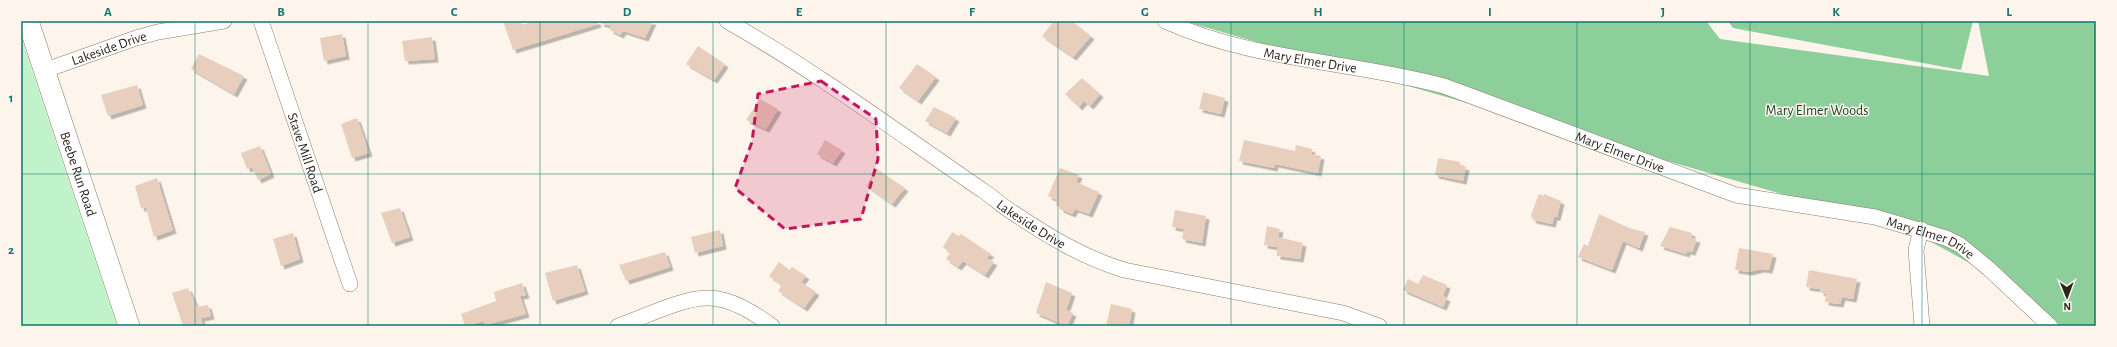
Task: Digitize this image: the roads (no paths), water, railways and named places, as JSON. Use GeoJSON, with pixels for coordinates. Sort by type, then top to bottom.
{"type":"FeatureCollection","features":[{"type":"Feature","properties":{"kind":"main road","name":"Beebe Run Road"},"geometry":{"type":"LineString","coordinates":[[28,21],[43,71],[129,326]]}},
{"type":"Feature","properties":{"kind":"street","name":"Lakeside Drive"},"geometry":{"type":"LineString","coordinates":[[43,71],[144,36],[224,21]]}},
{"type":"Feature","properties":{"kind":"street","name":"Stave Mill Road"},"geometry":{"type":"LineString","coordinates":[[261,21],[350,284]]}},
{"type":"Feature","properties":{"kind":"street","name":"Lakeside Drive"},"geometry":{"type":"LineString","coordinates":[[727,21],[773,48],[888,125],[1051,238],[1097,262],[1124,270],[1343,313],[1358,322],[1379,326]]}},
{"type":"Feature","properties":{"kind":"street","name":"Mary Elmer Drive"},"geometry":{"type":"LineString","coordinates":[[1165,21],[1219,41],[1260,51],[1333,65],[1404,75],[1444,86],[1736,195],[1820,209],[1856,213],[1921,229],[1960,245],[1988,268],[2050,326]]}},
{"type":"Feature","properties":{"kind":"street"},"geometry":{"type":"LineString","coordinates":[[1921,229],[1916,250],[1922,326]]}},
{"type":"Feature","properties":{"kind":"street"},"geometry":{"type":"LineString","coordinates":[[618,326],[690,300],[710,298],[737,305],[757,315],[772,326]]}},
{"type":"Feature","properties":{"kind":"park label","name":"Mary Elmer Woods"},"geometry":{"type":"Point","coordinates":[1817,110]}}]}
